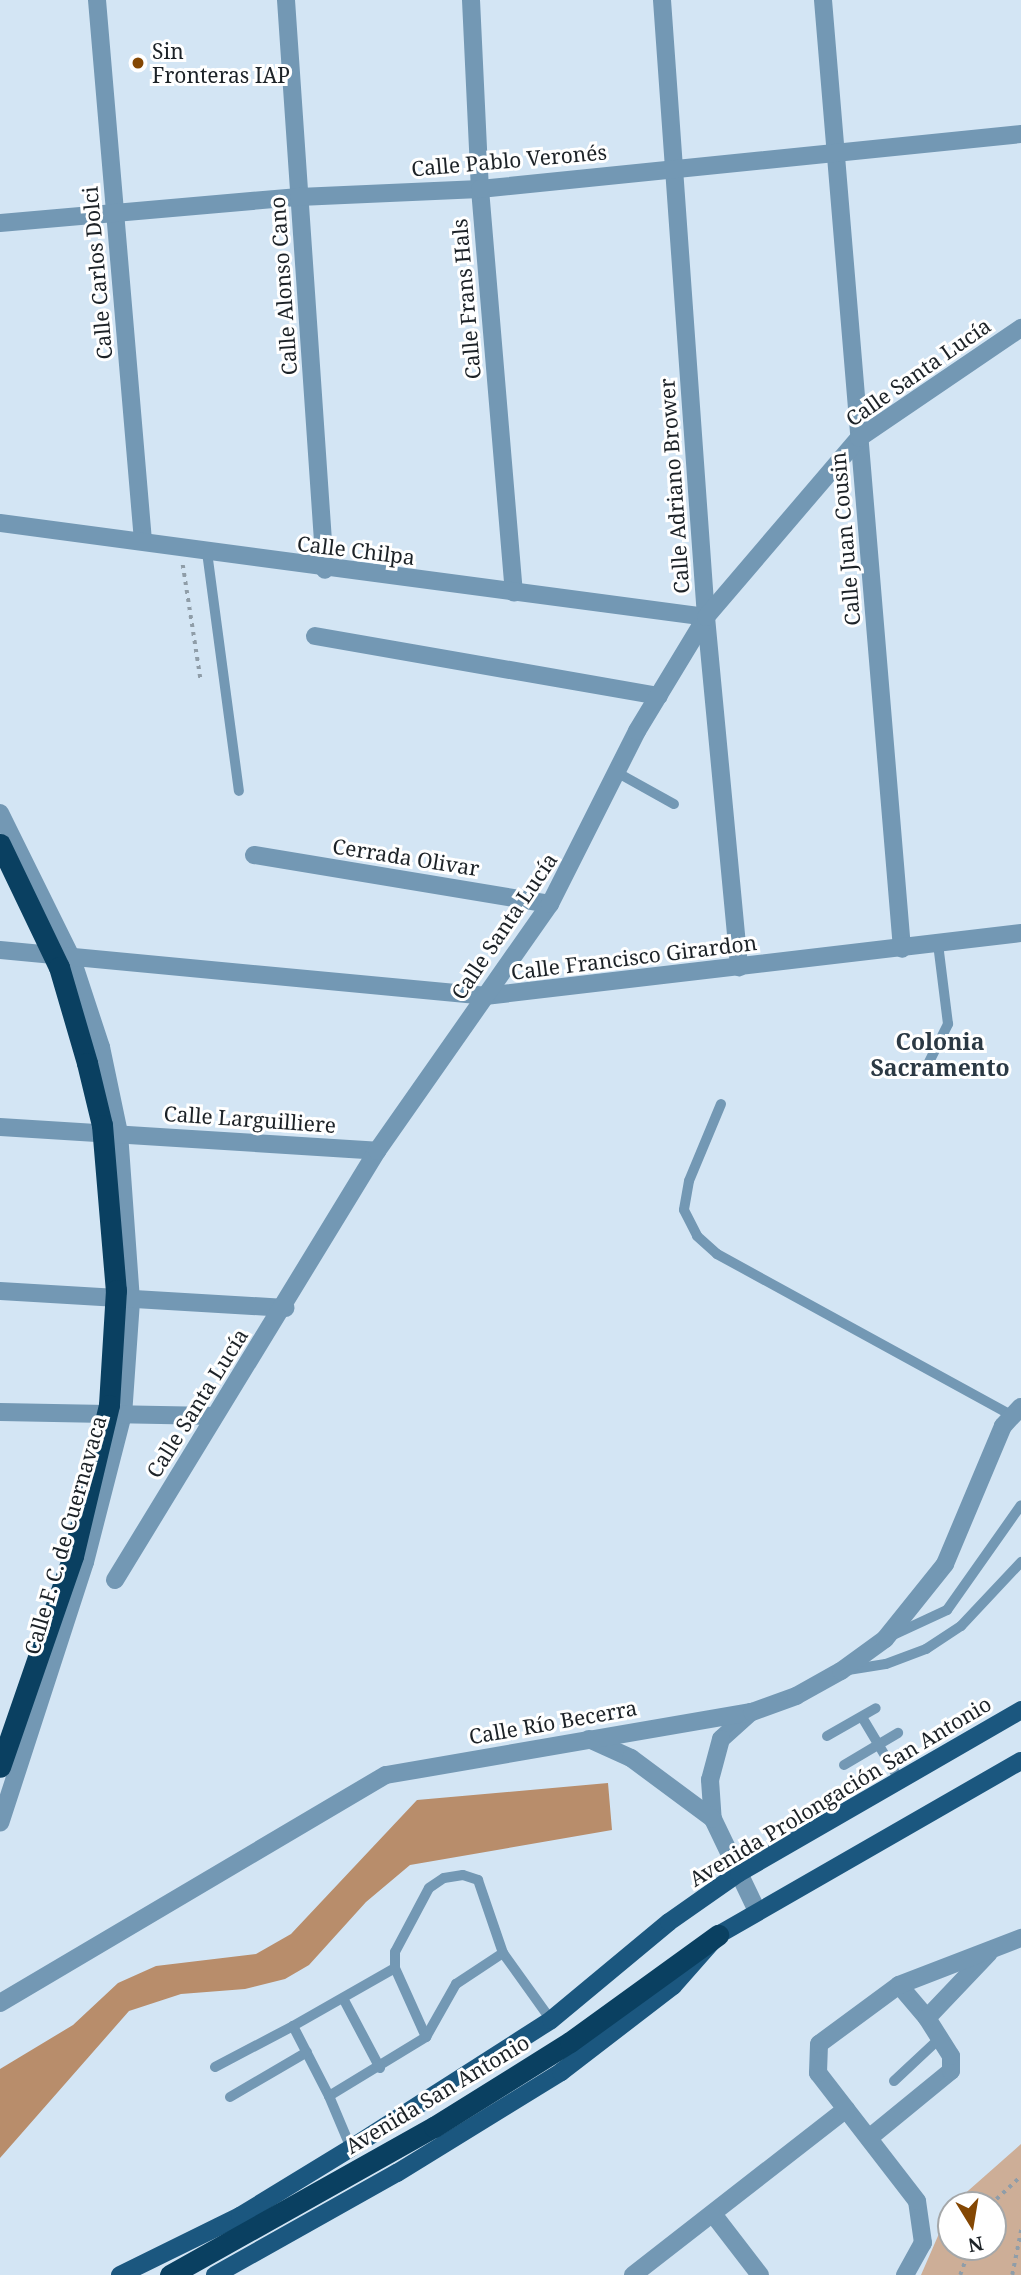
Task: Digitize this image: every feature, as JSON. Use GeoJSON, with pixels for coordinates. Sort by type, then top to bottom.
{"type":"FeatureCollection","features":[{"type":"Feature","properties":{"kind":"highway"},"geometry":{"type":"LineString","coordinates":[[0,844],[59,967],[87,1063],[102,1125],[116,1290],[109,1405],[73,1556],[0,1767]]}},
{"type":"Feature","properties":{"kind":"highway","name":"Avenida San Antonio"},"geometry":{"type":"LineString","coordinates":[[170,2275],[411,2140],[570,2042],[718,1935]]}},
{"type":"Feature","properties":{"kind":"main road","name":"Avenida Prolongación San Antonio"},"geometry":{"type":"LineString","coordinates":[[121,2275],[240,2216],[351,2148],[551,2020],[669,1922],[738,1873],[1021,1710]]}},
{"type":"Feature","properties":{"kind":"main road"},"geometry":{"type":"LineString","coordinates":[[215,2275],[397,2173],[561,2072],[673,1986],[718,1935],[1021,1761]]}},
{"type":"Feature","properties":{"kind":"street","name":"Calle Carlos Dolci"},"geometry":{"type":"LineString","coordinates":[[97,0],[143,541]]}},
{"type":"Feature","properties":{"kind":"street","name":"Calle Alonso Cano"},"geometry":{"type":"LineString","coordinates":[[286,0],[325,570]]}},
{"type":"Feature","properties":{"kind":"street","name":"Calle Frans Hals"},"geometry":{"type":"LineString","coordinates":[[471,0],[480,189],[514,593]]}},
{"type":"Feature","properties":{"kind":"street","name":"Calle Adriano Brower"},"geometry":{"type":"LineString","coordinates":[[663,0],[706,617],[739,967]]}},
{"type":"Feature","properties":{"kind":"street","name":"Calle Juan Cousin"},"geometry":{"type":"LineString","coordinates":[[823,0],[833,156],[902,949]]}},
{"type":"Feature","properties":{"kind":"street","name":"Calle Pablo Veronés"},"geometry":{"type":"LineString","coordinates":[[0,223],[299,197],[480,189],[673,167],[833,156],[1021,134]]}},
{"type":"Feature","properties":{"kind":"street","name":"Calle Santa Lucía"},"geometry":{"type":"LineString","coordinates":[[115,1580],[214,1416],[285,1308],[377,1151],[550,904],[659,696],[706,617],[859,438],[1021,328]]}},
{"type":"Feature","properties":{"kind":"street","name":"Calle Chilpa"},"geometry":{"type":"LineString","coordinates":[[0,523],[143,541],[325,570],[706,617]]}},
{"type":"Feature","properties":{"kind":"street"},"geometry":{"type":"LineString","coordinates":[[315,636],[659,696]]}},
{"type":"Feature","properties":{"kind":"street","name":"Calle F. C. de Cuernavaca"},"geometry":{"type":"LineString","coordinates":[[0,813],[72,959],[100,1047],[119,1133],[131,1301],[123,1414],[85,1562],[0,1823]]}},
{"type":"Feature","properties":{"kind":"street","name":"Cerrada Olivar"},"geometry":{"type":"LineString","coordinates":[[254,855],[550,904]]}},
{"type":"Feature","properties":{"kind":"street","name":"Calle Francisco Girardon"},"geometry":{"type":"LineString","coordinates":[[0,950],[72,959],[485,996],[1021,933]]}},
{"type":"Feature","properties":{"kind":"street","name":"Calle Larguilliere"},"geometry":{"type":"LineString","coordinates":[[0,1128],[119,1133],[377,1151]]}},
{"type":"Feature","properties":{"kind":"street"},"geometry":{"type":"LineString","coordinates":[[0,1292],[285,1308]]}},
{"type":"Feature","properties":{"kind":"street"},"geometry":{"type":"LineString","coordinates":[[0,1412],[214,1416]]}},
{"type":"Feature","properties":{"kind":"street","name":"Calle Río Becerra"},"geometry":{"type":"LineString","coordinates":[[0,2003],[366,1784],[408,1770],[751,1712],[796,1696],[841,1671],[885,1639],[945,1564],[982,1472],[1017,1412]]}},
{"type":"Feature","properties":{"kind":"street"},"geometry":{"type":"LineString","coordinates":[[751,1712],[716,1749],[710,1780],[713,1819],[757,1911]]}},
{"type":"Feature","properties":{"kind":"street"},"geometry":{"type":"LineString","coordinates":[[589,1739],[631,1758],[713,1819]]}},
{"type":"Feature","properties":{"kind":"street"},"geometry":{"type":"LineString","coordinates":[[905,2275],[923,2243],[923,2224],[917,2201],[818,2073],[819,2044],[898,1985],[1021,1938]]}},
{"type":"Feature","properties":{"kind":"street"},"geometry":{"type":"LineString","coordinates":[[927,2018],[993,1949]]}},
{"type":"Feature","properties":{"kind":"street"},"geometry":{"type":"LineString","coordinates":[[869,2138],[951,2071],[951,2056],[927,2018],[898,1985]]}},
{"type":"Feature","properties":{"kind":"street"},"geometry":{"type":"LineString","coordinates":[[633,2275],[846,2109]]}},
{"type":"Feature","properties":{"kind":"street"},"geometry":{"type":"LineString","coordinates":[[713,2214],[760,2275]]}},
{"type":"Feature","properties":{"kind":"lane"},"geometry":{"type":"LineString","coordinates":[[207,552],[239,791]]}},
{"type":"Feature","properties":{"kind":"lane"},"geometry":{"type":"LineString","coordinates":[[618,773],[674,804]]}},
{"type":"Feature","properties":{"kind":"lane"},"geometry":{"type":"LineString","coordinates":[[924,1072],[948,1024],[938,944]]}},
{"type":"Feature","properties":{"kind":"lane"},"geometry":{"type":"LineString","coordinates":[[721,1104],[684,1210],[697,1237],[717,1254],[1017,1412]]}},
{"type":"Feature","properties":{"kind":"lane"},"geometry":{"type":"LineString","coordinates":[[885,1639],[947,1610],[1021,1505]]}},
{"type":"Feature","properties":{"kind":"lane"},"geometry":{"type":"LineString","coordinates":[[841,1671],[886,1664],[926,1648],[961,1626],[1021,1562]]}},
{"type":"Feature","properties":{"kind":"lane"},"geometry":{"type":"LineString","coordinates":[[827,1736],[876,1708]]}},
{"type":"Feature","properties":{"kind":"lane"},"geometry":{"type":"LineString","coordinates":[[862,1717],[899,1779]]}},
{"type":"Feature","properties":{"kind":"lane"},"geometry":{"type":"LineString","coordinates":[[844,1765],[898,1733]]}},
{"type":"Feature","properties":{"kind":"lane"},"geometry":{"type":"LineString","coordinates":[[426,2037],[395,1968],[401,1938],[429,1888],[444,1878],[463,1875],[478,1880],[486,1893],[503,1953],[551,2020]]}},
{"type":"Feature","properties":{"kind":"lane"},"geometry":{"type":"LineString","coordinates":[[329,2096],[380,2068],[426,2037],[450,1990],[503,1953]]}},
{"type":"Feature","properties":{"kind":"lane"},"geometry":{"type":"LineString","coordinates":[[215,2067],[344,2000],[395,1968]]}},
{"type":"Feature","properties":{"kind":"lane"},"geometry":{"type":"LineString","coordinates":[[344,2000],[380,2068]]}},
{"type":"Feature","properties":{"kind":"lane"},"geometry":{"type":"LineString","coordinates":[[293,2026],[329,2096],[351,2148]]}},
{"type":"Feature","properties":{"kind":"lane"},"geometry":{"type":"LineString","coordinates":[[894,2081],[940,2039]]}},
{"type":"Feature","properties":{"kind":"lane"},"geometry":{"type":"LineString","coordinates":[[230,2097],[307,2052]]}},
{"type":"Feature","properties":{"kind":"path"},"geometry":{"type":"LineString","coordinates":[[181,549],[201,681]]}},
{"type":"Feature","properties":{"kind":"path"},"geometry":{"type":"LineString","coordinates":[[1005,2191],[1021,2176]]}},
{"type":"Feature","properties":{"kind":"path"},"geometry":{"type":"LineString","coordinates":[[1012,2275],[1021,2230]]}},
{"type":"Feature","properties":{"kind":"shaded area"},"geometry":{"type":"Polygon","coordinates":[[[608,1783],[612,1830],[410,1865],[366,1902],[309,1965],[285,1979],[245,1989],[181,1994],[129,2011],[0,2158],[0,2069],[73,2025],[118,1983],[156,1966],[256,1954],[291,1934],[417,1800],[608,1783]]]}},
{"type":"Feature","properties":{"kind":"shaded area"},"geometry":{"type":"Polygon","coordinates":[[[1021,2144],[1021,2275],[921,2275],[937,2238],[937,2261],[1007,2261],[1007,2191],[968,2191],[1021,2144]]]}},
{"type":"Feature","properties":{"kind":"place","name":"Sin Fronteras IAP"},"geometry":{"type":"Point","coordinates":[138,63]}},
{"type":"Feature","properties":{"kind":"district","name":"Colonia Sacramento"},"geometry":{"type":"Point","coordinates":[940,1054]}}]}
